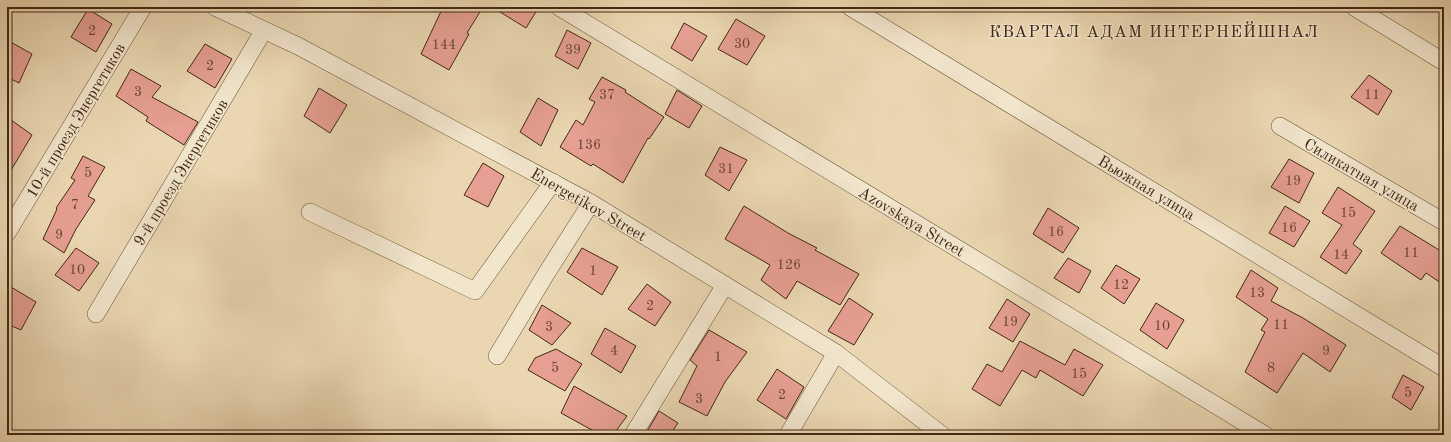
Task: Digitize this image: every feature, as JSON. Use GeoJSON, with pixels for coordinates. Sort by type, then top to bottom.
{"type":"FeatureCollection","features":[{"type":"Feature","properties":{"kind":"street","name":"10-й проезд Энергетиков"},"geometry":{"type":"LineString","coordinates":[[7,233],[143,7]]}},
{"type":"Feature","properties":{"kind":"street","name":"Energetikov Street"},"geometry":{"type":"LineString","coordinates":[[215,7],[298,46],[591,203],[836,353],[942,435]]}},
{"type":"Feature","properties":{"kind":"street","name":"Azovskaya Street"},"geometry":{"type":"LineString","coordinates":[[559,7],[1265,435]]}},
{"type":"Feature","properties":{"kind":"street","name":"Вьюжная улица"},"geometry":{"type":"LineString","coordinates":[[850,7],[1444,368]]}},
{"type":"Feature","properties":{"kind":"street"},"geometry":{"type":"LineString","coordinates":[[1354,7],[1444,62]]}},
{"type":"Feature","properties":{"kind":"street","name":"9-й проезд Энергетиков"},"geometry":{"type":"LineString","coordinates":[[96,314],[264,30]]}},
{"type":"Feature","properties":{"kind":"street","name":"Силикатная улица"},"geometry":{"type":"LineString","coordinates":[[1280,126],[1444,222]]}},
{"type":"Feature","properties":{"kind":"street"},"geometry":{"type":"LineString","coordinates":[[310,212],[475,291],[553,182]]}},
{"type":"Feature","properties":{"kind":"street"},"geometry":{"type":"LineString","coordinates":[[497,356],[591,203]]}},
{"type":"Feature","properties":{"kind":"street"},"geometry":{"type":"LineString","coordinates":[[633,435],[725,284]]}},
{"type":"Feature","properties":{"kind":"street"},"geometry":{"type":"LineString","coordinates":[[788,435],[836,353]]}},
{"type":"Feature","properties":{"kind":"building"},"geometry":{"type":"Polygon","coordinates":[[[443,7],[483,7],[467,33],[469,34],[449,70],[421,54],[443,7]]]}},
{"type":"Feature","properties":{"kind":"building"},"geometry":{"type":"Polygon","coordinates":[[[492,7],[539,7],[526,28],[492,7]]]}},
{"type":"Feature","properties":{"kind":"building"},"geometry":{"type":"Polygon","coordinates":[[[88,9],[112,24],[96,52],[71,37],[88,9]]]}},
{"type":"Feature","properties":{"kind":"building"},"geometry":{"type":"Polygon","coordinates":[[[736,19],[765,36],[747,65],[718,49],[736,19]]]}},
{"type":"Feature","properties":{"kind":"building"},"geometry":{"type":"Polygon","coordinates":[[[684,23],[707,36],[692,61],[671,48],[684,23]]]}},
{"type":"Feature","properties":{"kind":"building"},"geometry":{"type":"Polygon","coordinates":[[[567,30],[591,43],[578,69],[555,56],[567,30]]]}},
{"type":"Feature","properties":{"kind":"building"},"geometry":{"type":"Polygon","coordinates":[[[7,40],[32,54],[19,83],[7,77],[7,40]]]}},
{"type":"Feature","properties":{"kind":"building"},"geometry":{"type":"Polygon","coordinates":[[[205,44],[232,59],[215,88],[187,71],[205,44]]]}},
{"type":"Feature","properties":{"kind":"building"},"geometry":{"type":"Polygon","coordinates":[[[131,69],[161,86],[152,97],[198,122],[184,145],[146,121],[148,117],[116,96],[131,69]]]}},
{"type":"Feature","properties":{"kind":"building"},"geometry":{"type":"Polygon","coordinates":[[[1369,75],[1392,91],[1378,115],[1351,97],[1369,75]]]}},
{"type":"Feature","properties":{"kind":"building"},"geometry":{"type":"Polygon","coordinates":[[[602,77],[626,90],[625,92],[664,117],[649,139],[648,138],[623,183],[593,164],[591,166],[560,147],[576,120],[583,125],[595,102],[589,99],[602,77]]]}},
{"type":"Feature","properties":{"kind":"building"},"geometry":{"type":"Polygon","coordinates":[[[319,88],[347,105],[330,133],[304,116],[319,88]]]}},
{"type":"Feature","properties":{"kind":"building"},"geometry":{"type":"Polygon","coordinates":[[[677,90],[702,106],[689,128],[665,114],[677,90]]]}},
{"type":"Feature","properties":{"kind":"building"},"geometry":{"type":"Polygon","coordinates":[[[538,98],[558,110],[541,146],[520,132],[538,98]]]}},
{"type":"Feature","properties":{"kind":"building"},"geometry":{"type":"Polygon","coordinates":[[[7,117],[32,135],[7,177],[7,117]]]}},
{"type":"Feature","properties":{"kind":"building"},"geometry":{"type":"Polygon","coordinates":[[[720,147],[747,160],[729,191],[705,175],[720,147]]]}},
{"type":"Feature","properties":{"kind":"building"},"geometry":{"type":"Polygon","coordinates":[[[83,156],[105,167],[88,196],[95,200],[76,229],[64,253],[43,239],[57,209],[56,208],[75,180],[71,178],[83,156]]]}},
{"type":"Feature","properties":{"kind":"building"},"geometry":{"type":"Polygon","coordinates":[[[1289,159],[1314,173],[1299,203],[1271,187],[1289,159]]]}},
{"type":"Feature","properties":{"kind":"building"},"geometry":{"type":"Polygon","coordinates":[[[483,163],[504,176],[488,207],[464,195],[483,163]]]}},
{"type":"Feature","properties":{"kind":"building"},"geometry":{"type":"Polygon","coordinates":[[[1338,187],[1375,211],[1353,244],[1362,251],[1346,274],[1320,257],[1342,225],[1322,213],[1338,187]]]}},
{"type":"Feature","properties":{"kind":"building"},"geometry":{"type":"Polygon","coordinates":[[[744,206],[788,233],[817,248],[815,250],[859,274],[840,305],[797,281],[786,299],[761,280],[770,265],[725,239],[744,206]]]}},
{"type":"Feature","properties":{"kind":"building"},"geometry":{"type":"Polygon","coordinates":[[[1285,206],[1310,221],[1294,247],[1269,233],[1285,206]]]}},
{"type":"Feature","properties":{"kind":"building"},"geometry":{"type":"Polygon","coordinates":[[[1048,208],[1079,228],[1063,253],[1033,234],[1048,208]]]}},
{"type":"Feature","properties":{"kind":"building"},"geometry":{"type":"Polygon","coordinates":[[[1400,226],[1444,253],[1444,285],[1426,273],[1421,280],[1381,253],[1400,226]]]}},
{"type":"Feature","properties":{"kind":"building"},"geometry":{"type":"Polygon","coordinates":[[[76,248],[99,263],[79,291],[55,275],[76,248]]]}},
{"type":"Feature","properties":{"kind":"building"},"geometry":{"type":"Polygon","coordinates":[[[582,248],[618,267],[602,295],[567,272],[582,248]]]}},
{"type":"Feature","properties":{"kind":"building"},"geometry":{"type":"Polygon","coordinates":[[[1068,258],[1091,271],[1079,293],[1054,278],[1068,258]]]}},
{"type":"Feature","properties":{"kind":"building"},"geometry":{"type":"Polygon","coordinates":[[[1116,265],[1140,279],[1124,304],[1101,288],[1116,265]]]}},
{"type":"Feature","properties":{"kind":"building"},"geometry":{"type":"Polygon","coordinates":[[[1251,270],[1278,288],[1271,301],[1303,318],[1346,345],[1330,372],[1303,353],[1277,393],[1245,372],[1265,332],[1261,330],[1268,319],[1236,297],[1251,270]]]}},
{"type":"Feature","properties":{"kind":"building"},"geometry":{"type":"Polygon","coordinates":[[[647,284],[671,302],[655,326],[628,309],[647,284]]]}},
{"type":"Feature","properties":{"kind":"building"},"geometry":{"type":"Polygon","coordinates":[[[11,287],[36,302],[21,330],[7,324],[7,294],[11,287]]]}},
{"type":"Feature","properties":{"kind":"building"},"geometry":{"type":"Polygon","coordinates":[[[849,298],[873,314],[854,345],[828,331],[849,298]]]}},
{"type":"Feature","properties":{"kind":"building"},"geometry":{"type":"Polygon","coordinates":[[[1007,299],[1030,314],[1013,342],[989,328],[1007,299]]]}},
{"type":"Feature","properties":{"kind":"building"},"geometry":{"type":"Polygon","coordinates":[[[1156,303],[1184,320],[1167,349],[1140,330],[1156,303]]]}},
{"type":"Feature","properties":{"kind":"building"},"geometry":{"type":"Polygon","coordinates":[[[542,305],[571,323],[552,345],[529,330],[542,305]]]}},
{"type":"Feature","properties":{"kind":"building"},"geometry":{"type":"Polygon","coordinates":[[[605,328],[636,346],[621,373],[591,354],[605,328]]]}},
{"type":"Feature","properties":{"kind":"building"},"geometry":{"type":"Polygon","coordinates":[[[709,330],[747,352],[725,382],[707,416],[679,402],[697,366],[690,360],[709,330]]]}},
{"type":"Feature","properties":{"kind":"building"},"geometry":{"type":"Polygon","coordinates":[[[1020,341],[1065,365],[1074,349],[1103,365],[1083,396],[1040,370],[1036,378],[1022,370],[1000,406],[972,389],[987,364],[1002,372],[1020,341]]]}},
{"type":"Feature","properties":{"kind":"building"},"geometry":{"type":"Polygon","coordinates":[[[556,349],[582,364],[565,391],[528,370],[535,358],[556,349]]]}},
{"type":"Feature","properties":{"kind":"building"},"geometry":{"type":"Polygon","coordinates":[[[777,369],[804,387],[786,419],[757,400],[777,369]]]}},
{"type":"Feature","properties":{"kind":"building"},"geometry":{"type":"Polygon","coordinates":[[[1403,375],[1424,387],[1411,410],[1392,397],[1403,375]]]}},
{"type":"Feature","properties":{"kind":"building"},"geometry":{"type":"Polygon","coordinates":[[[574,386],[627,416],[613,435],[601,435],[561,413],[574,386]]]}},
{"type":"Feature","properties":{"kind":"building"},"geometry":{"type":"Polygon","coordinates":[[[659,411],[678,423],[670,435],[645,435],[659,411]]]}},
{"type":"Feature","properties":{"kind":"district","name":"КВАРТАЛ АДАМ ИНТЕРНЕЙШНАЛ"},"geometry":{"type":"Point","coordinates":[1154,31]}}]}
